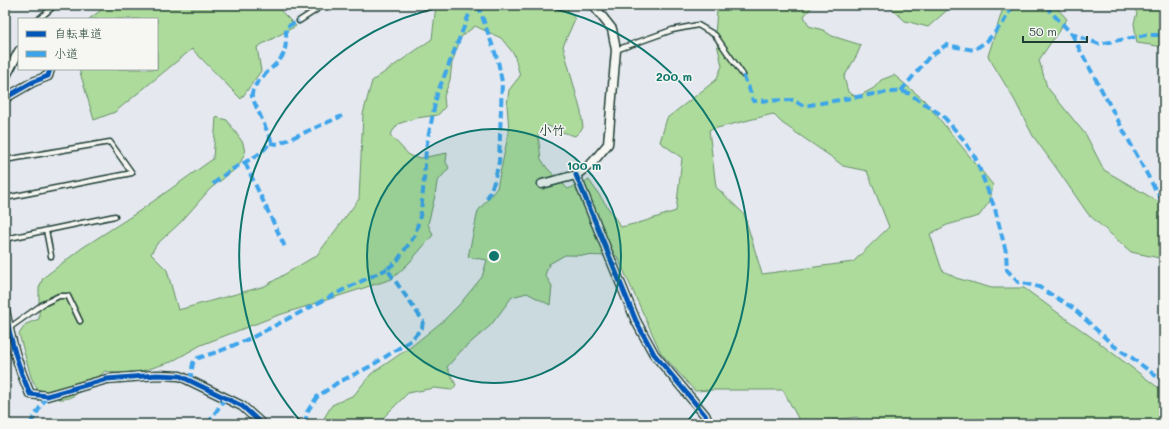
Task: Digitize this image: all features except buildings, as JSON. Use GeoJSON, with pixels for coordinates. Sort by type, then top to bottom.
{"type":"FeatureCollection","features":[{"type":"Feature","properties":{"kind":"street"},"geometry":{"type":"LineString","coordinates":[[542,184],[576,175],[592,163],[608,144],[616,50],[612,29],[593,5]]}},
{"type":"Feature","properties":{"kind":"street"},"geometry":{"type":"LineString","coordinates":[[5,78],[18,53]]}},
{"type":"Feature","properties":{"kind":"street"},"geometry":{"type":"LineString","coordinates":[[5,98],[33,82],[48,76],[50,70]]}},
{"type":"Feature","properties":{"kind":"street"},"geometry":{"type":"LineString","coordinates":[[576,175],[636,321],[654,354],[705,415],[709,424]]}},
{"type":"Feature","properties":{"kind":"street"},"geometry":{"type":"LineString","coordinates":[[5,310],[8,328],[21,372],[30,394],[48,396],[107,379],[157,375],[180,376],[242,406],[262,424]]}},
{"type":"Feature","properties":{"kind":"lane"},"geometry":{"type":"LineString","coordinates":[[40,18],[55,5]]}},
{"type":"Feature","properties":{"kind":"lane"},"geometry":{"type":"LineString","coordinates":[[299,21],[316,10],[320,5]]}},
{"type":"Feature","properties":{"kind":"lane"},"geometry":{"type":"LineString","coordinates":[[616,50],[672,30],[698,25],[715,35],[743,75]]}},
{"type":"Feature","properties":{"kind":"lane"},"geometry":{"type":"LineString","coordinates":[[5,160],[110,142],[132,173],[5,198]]}},
{"type":"Feature","properties":{"kind":"lane"},"geometry":{"type":"LineString","coordinates":[[5,239],[115,216]]}},
{"type":"Feature","properties":{"kind":"lane"},"geometry":{"type":"LineString","coordinates":[[46,230],[51,256]]}},
{"type":"Feature","properties":{"kind":"lane"},"geometry":{"type":"LineString","coordinates":[[8,328],[43,304],[58,296],[68,296],[80,321]]}},
{"type":"Feature","properties":{"kind":"green space"},"geometry":{"type":"Polygon","coordinates":[[[108,5],[275,5],[296,26],[257,47],[261,71],[241,99],[192,49],[115,112],[94,120],[79,70],[158,70],[158,18],[90,18],[108,5]]]}},
{"type":"Feature","properties":{"kind":"green space"},"geometry":{"type":"Polygon","coordinates":[[[436,5],[515,5],[520,7],[524,5],[564,5],[575,19],[563,46],[581,112],[583,128],[575,136],[546,125],[538,135],[541,159],[547,168],[568,189],[589,180],[621,227],[676,211],[682,158],[660,142],[667,118],[716,80],[722,66],[715,35],[717,10],[719,5],[814,5],[804,16],[809,26],[823,30],[832,36],[861,45],[844,77],[848,92],[857,97],[874,88],[881,80],[894,75],[924,100],[993,185],[990,201],[979,216],[947,225],[930,234],[942,270],[956,278],[992,288],[1024,288],[1164,392],[1164,424],[865,424],[857,417],[801,424],[783,390],[695,391],[661,353],[617,256],[565,255],[549,264],[545,275],[552,286],[550,305],[527,293],[512,297],[491,325],[461,351],[447,367],[456,385],[452,390],[434,388],[408,393],[384,417],[380,424],[321,424],[332,405],[354,395],[371,374],[412,346],[444,320],[459,305],[482,277],[487,260],[468,257],[478,211],[497,188],[509,131],[507,105],[509,90],[520,76],[514,54],[501,38],[475,26],[461,37],[452,63],[450,80],[444,96],[445,107],[438,115],[416,118],[398,124],[390,135],[410,156],[421,158],[447,153],[446,162],[449,168],[437,182],[428,224],[433,235],[409,263],[392,279],[276,316],[201,345],[171,362],[136,373],[121,374],[105,371],[84,389],[66,399],[57,398],[37,389],[31,377],[19,334],[26,324],[39,319],[39,288],[43,278],[82,248],[138,212],[213,159],[216,117],[227,120],[243,143],[245,153],[238,167],[210,189],[181,222],[156,245],[151,254],[167,270],[178,310],[265,286],[317,255],[359,199],[363,114],[372,81],[432,39],[436,5]],[[773,114],[709,130],[716,187],[744,214],[762,274],[853,262],[889,227],[867,171],[843,166],[782,123],[773,114]]]}},
{"type":"Feature","properties":{"kind":"green space"},"geometry":{"type":"Polygon","coordinates":[[[888,5],[953,5],[928,27],[905,21],[888,5]]]}},
{"type":"Feature","properties":{"kind":"green space"},"geometry":{"type":"Polygon","coordinates":[[[1004,5],[1054,5],[1067,19],[1039,60],[1047,87],[1086,135],[1104,170],[1164,205],[1164,259],[1131,252],[1088,214],[1033,136],[1014,99],[988,56],[1004,5]]]}},
{"type":"Feature","properties":{"kind":"green space"},"geometry":{"type":"Polygon","coordinates":[[[1131,5],[1164,5],[1164,47],[1137,43],[1134,23],[1137,13],[1131,5]]]}},
{"type":"Feature","properties":{"kind":"marked path"},"geometry":{"type":"LineString","coordinates":[[305,424],[307,412],[317,397],[337,383],[371,366],[410,341],[422,328],[423,321],[387,269],[397,261],[415,235],[421,212],[426,148],[437,94],[472,5]]}},
{"type":"Feature","properties":{"kind":"marked path"},"geometry":{"type":"LineString","coordinates":[[478,5],[498,61],[502,82],[499,162],[494,182],[487,199]]}},
{"type":"Feature","properties":{"kind":"marked path"},"geometry":{"type":"LineString","coordinates":[[901,91],[929,57],[946,45],[974,50],[987,41],[1003,23],[1013,5]]}},
{"type":"Feature","properties":{"kind":"marked path"},"geometry":{"type":"LineString","coordinates":[[1047,5],[1050,11],[1072,34],[1099,44],[1146,35],[1164,35]]}},
{"type":"Feature","properties":{"kind":"marked path"},"geometry":{"type":"LineString","coordinates":[[213,184],[234,168],[258,155],[271,140],[252,97],[252,91],[259,81],[283,55],[286,45],[286,27],[299,21]]}},
{"type":"Feature","properties":{"kind":"marked path"},"geometry":{"type":"LineString","coordinates":[[1072,34],[1155,189],[1164,202]]}},
{"type":"Feature","properties":{"kind":"marked path"},"geometry":{"type":"LineString","coordinates":[[743,75],[753,101],[793,100],[804,106],[901,91],[908,93],[943,116],[963,139],[975,157],[995,209],[1006,252],[1007,270],[1018,282],[1039,287],[1073,308],[1114,346],[1164,382]]}},
{"type":"Feature","properties":{"kind":"marked path"},"geometry":{"type":"LineString","coordinates":[[270,143],[278,144],[342,116]]}},
{"type":"Feature","properties":{"kind":"marked path"},"geometry":{"type":"LineString","coordinates":[[245,163],[286,249]]}},
{"type":"Feature","properties":{"kind":"marked path"},"geometry":{"type":"LineString","coordinates":[[190,381],[193,363],[198,358],[220,351],[253,337],[387,269]]}},
{"type":"Feature","properties":{"kind":"marked path"},"geometry":{"type":"LineString","coordinates":[[30,424],[47,396]]}},
{"type":"Feature","properties":{"kind":"marked path"},"geometry":{"type":"LineString","coordinates":[[208,424],[225,398]]}},
{"type":"Feature","properties":{"kind":"cycle path"},"geometry":{"type":"LineString","coordinates":[[5,98],[33,82],[48,76],[50,70]]}},
{"type":"Feature","properties":{"kind":"cycle path"},"geometry":{"type":"LineString","coordinates":[[576,175],[636,321],[654,354],[705,415],[709,424]]}},
{"type":"Feature","properties":{"kind":"cycle path"},"geometry":{"type":"LineString","coordinates":[[5,310],[15,353],[30,394],[47,396],[107,379],[157,375],[180,376],[242,406],[262,424]]}},
{"type":"Feature","properties":{"kind":"district","name":"小竹"},"geometry":{"type":"Point","coordinates":[552,130]}}]}
